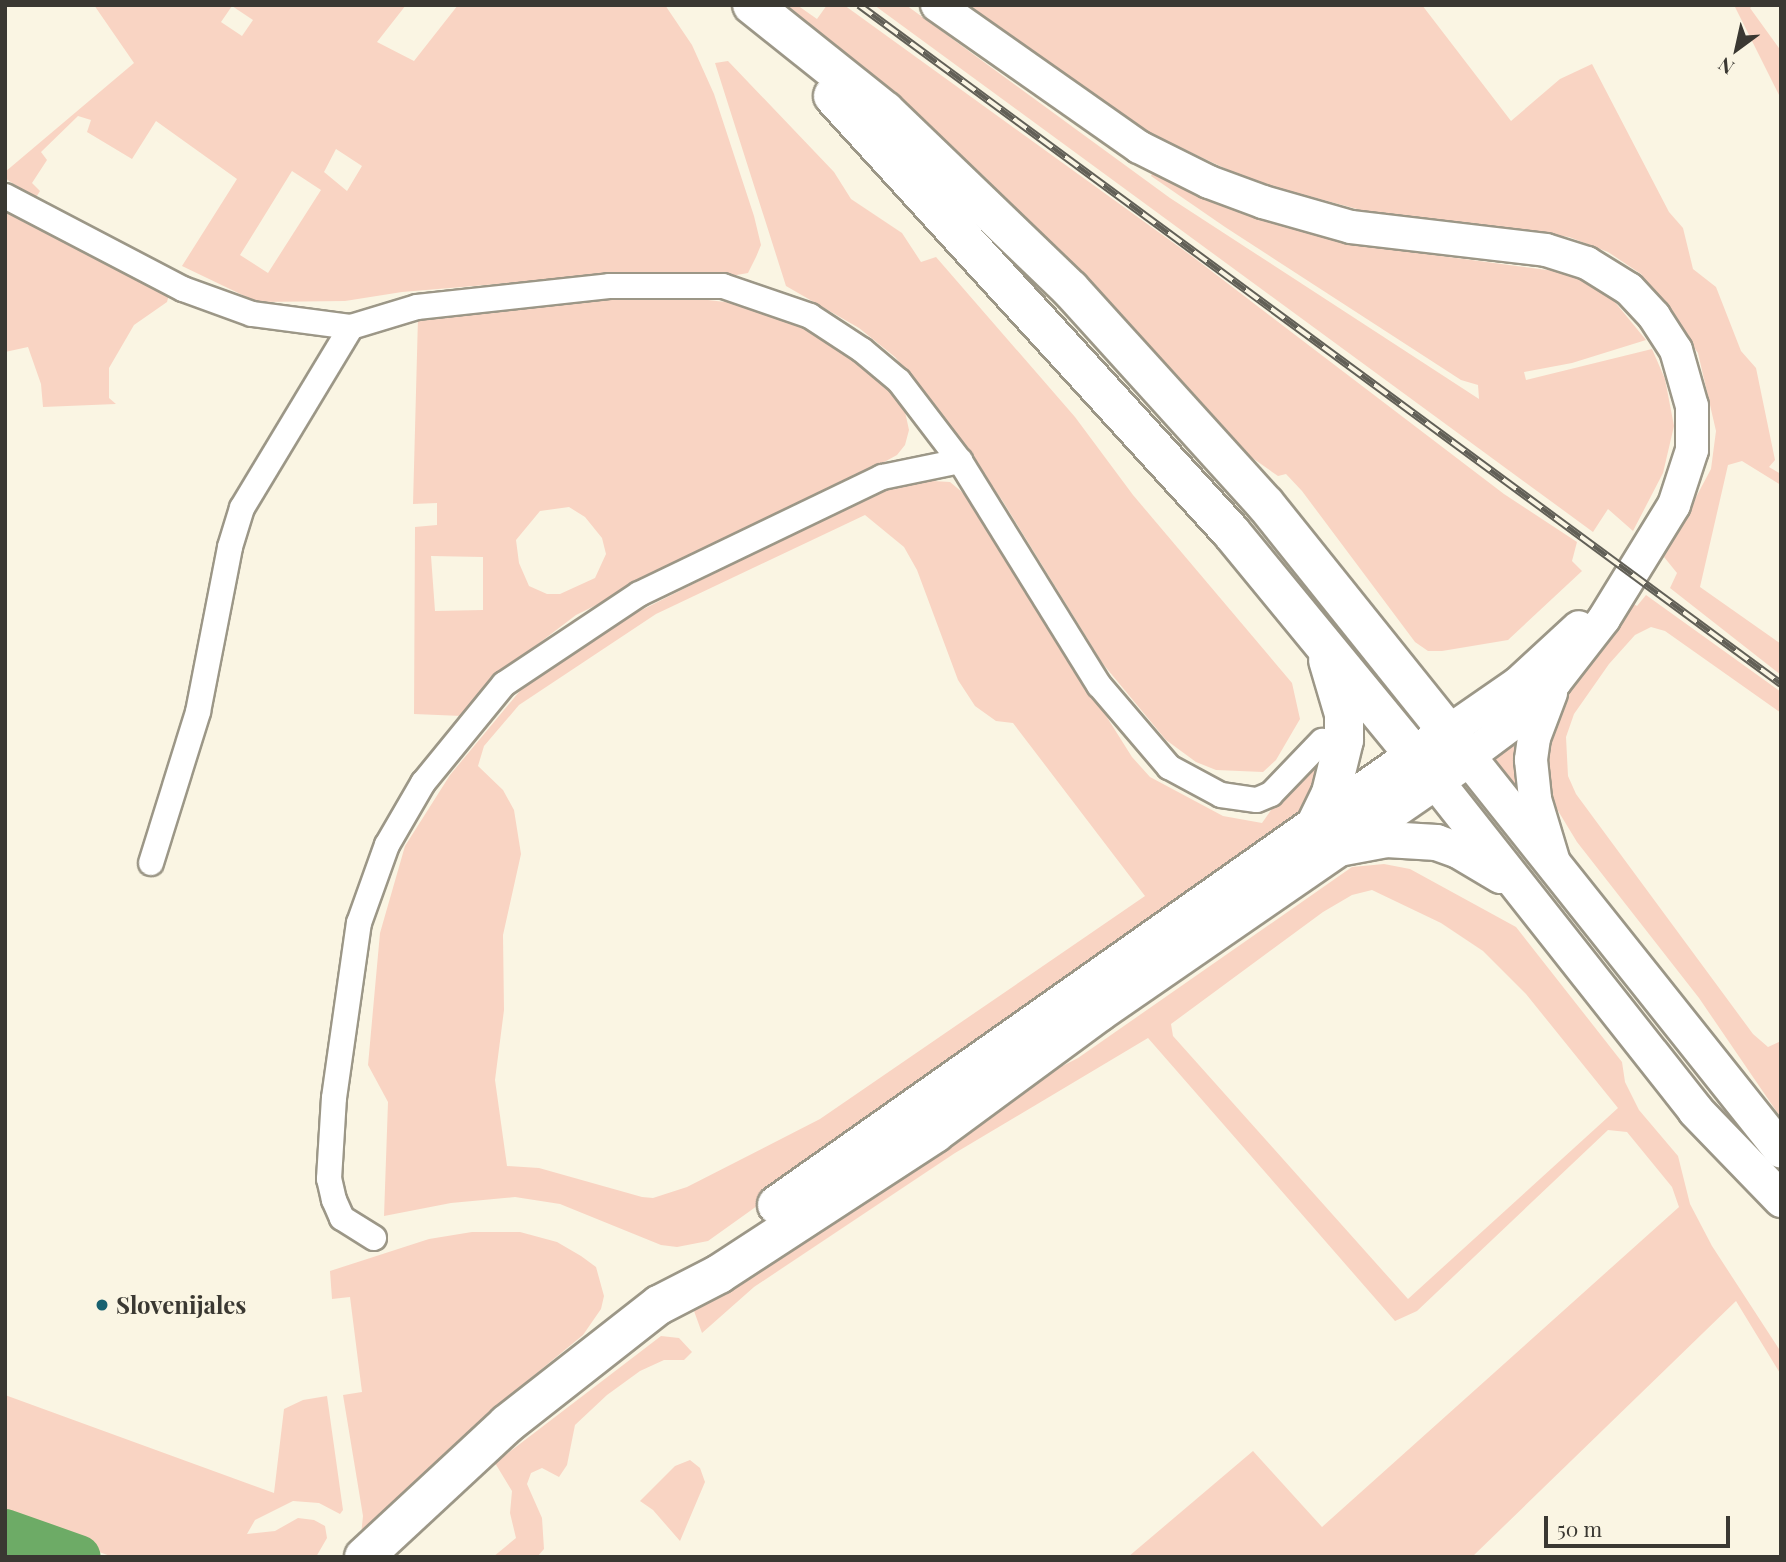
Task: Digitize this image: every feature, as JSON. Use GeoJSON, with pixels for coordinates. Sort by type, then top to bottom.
{"type":"FeatureCollection","features":[{"type":"Feature","properties":{"kind":"main road"},"geometry":{"type":"LineString","coordinates":[[762,13],[814,76],[1231,532],[1425,767],[1695,1110],[1781,1199]]}},
{"type":"Feature","properties":{"kind":"main road"},"geometry":{"type":"LineString","coordinates":[[762,13],[885,111],[1070,289],[1265,504],[1781,1150]]}},
{"type":"Feature","properties":{"kind":"main road"},"geometry":{"type":"LineString","coordinates":[[1321,642],[1344,714],[1344,740],[1331,793],[1325,837]]}},
{"type":"Feature","properties":{"kind":"main road"},"geometry":{"type":"LineString","coordinates":[[365,1557],[508,1424],[673,1294],[704,1257],[1458,744]]}},
{"type":"Feature","properties":{"kind":"main road"},"geometry":{"type":"LineString","coordinates":[[1325,837],[1436,842],[1487,865],[1520,890]]}},
{"type":"Feature","properties":{"kind":"street"},"geometry":{"type":"LineString","coordinates":[[937,5],[1088,114],[1139,147],[1209,182],[1263,202],[1351,227],[1546,250],[1587,263],[1629,289],[1654,316],[1676,350],[1689,386],[1694,428],[1674,505],[1627,584],[1555,682],[1524,714],[1458,744]]}},
{"type":"Feature","properties":{"kind":"street"},"geometry":{"type":"LineString","coordinates":[[5,196],[183,289],[252,314],[351,327],[405,310],[445,304],[609,286],[723,286],[810,316],[862,349],[899,381],[960,461],[1098,685],[1169,767],[1221,794],[1257,800],[1271,793],[1322,741]]}},
{"type":"Feature","properties":{"kind":"street"},"geometry":{"type":"LineString","coordinates":[[150,863],[198,712],[230,547],[242,508],[351,327]]}},
{"type":"Feature","properties":{"kind":"street"},"geometry":{"type":"LineString","coordinates":[[374,1238],[342,1217],[334,1200],[329,1179],[334,1098],[359,923],[387,845],[423,783],[504,684],[639,594],[882,477],[960,461]]}},
{"type":"Feature","properties":{"kind":"street"},"geometry":{"type":"LineString","coordinates":[[1458,744],[1517,684],[1627,584]]}},
{"type":"Feature","properties":{"kind":"street"},"geometry":{"type":"LineString","coordinates":[[1555,682],[1534,738],[1531,760],[1535,799],[1555,864]]}},
{"type":"Feature","properties":{"kind":"shaded area"},"geometry":{"type":"Polygon","coordinates":[[[94,5],[406,5],[377,42],[414,61],[458,5],[665,5],[692,45],[714,94],[761,245],[748,273],[731,276],[619,274],[516,287],[511,283],[402,292],[345,301],[257,302],[182,266],[237,179],[156,121],[132,159],[87,132],[91,120],[78,116],[41,152],[47,160],[32,183],[40,191],[35,199],[5,178],[5,172],[134,63],[94,5]],[[232,6],[221,22],[242,36],[253,20],[232,6]],[[336,149],[324,172],[347,191],[362,166],[336,149]],[[292,171],[240,255],[268,273],[321,190],[292,171]]]}},
{"type":"Feature","properties":{"kind":"shaded area"},"geometry":{"type":"Polygon","coordinates":[[[778,5],[797,5],[817,19],[827,5],[844,5],[1193,257],[1504,494],[1577,542],[1572,561],[1582,571],[1508,640],[1442,651],[1428,651],[1415,642],[1302,491],[1286,474],[1278,476],[1241,450],[985,177],[778,5]]]}},
{"type":"Feature","properties":{"kind":"shaded area"},"geometry":{"type":"Polygon","coordinates":[[[874,5],[906,5],[1170,198],[1479,399],[1478,385],[1461,380],[1225,227],[1151,176],[1153,171],[1201,196],[1305,231],[1411,252],[1555,271],[1584,279],[1610,296],[1646,340],[1572,363],[1524,372],[1526,380],[1652,349],[1665,379],[1674,426],[1663,473],[1633,531],[1608,509],[1593,532],[874,5]]]}},
{"type":"Feature","properties":{"kind":"shaded area"},"geometry":{"type":"Polygon","coordinates":[[[963,5],[1422,5],[1511,121],[1560,79],[1592,64],[1669,212],[1683,228],[1693,269],[1716,287],[1741,351],[1756,368],[1775,460],[1769,467],[1781,474],[1781,485],[1742,461],[1728,465],[1700,587],[1781,644],[1781,675],[1670,588],[1677,573],[1664,557],[1711,469],[1716,431],[1698,353],[1641,274],[1608,252],[1569,237],[1372,213],[1252,181],[1143,130],[963,5]]]}},
{"type":"Feature","properties":{"kind":"shaded area"},"geometry":{"type":"Polygon","coordinates":[[[1734,5],[1754,5],[1750,8],[1781,51],[1781,99],[1734,5]]]}},
{"type":"Feature","properties":{"kind":"shaded area"},"geometry":{"type":"Polygon","coordinates":[[[728,61],[834,172],[851,199],[902,233],[921,262],[936,257],[1075,417],[1133,495],[1292,683],[1300,719],[1276,760],[1263,772],[1216,770],[1196,762],[1166,740],[1103,664],[1002,500],[928,395],[895,357],[859,328],[786,286],[715,63],[728,61]]]}},
{"type":"Feature","properties":{"kind":"shaded area"},"geometry":{"type":"Polygon","coordinates":[[[5,203],[170,291],[167,302],[134,325],[109,368],[109,398],[116,404],[43,407],[41,384],[28,347],[5,352],[5,203]]]}},
{"type":"Feature","properties":{"kind":"shaded area"},"geometry":{"type":"Polygon","coordinates":[[[657,294],[742,304],[797,321],[886,380],[904,407],[909,430],[905,445],[897,455],[576,615],[505,669],[462,716],[414,714],[415,527],[437,525],[437,503],[413,504],[418,317],[657,294]],[[569,507],[540,511],[516,540],[519,563],[529,586],[547,594],[560,594],[595,578],[606,554],[602,538],[585,517],[569,507]],[[431,556],[435,611],[483,610],[483,557],[431,556]]]}},
{"type":"Feature","properties":{"kind":"shaded area"},"geometry":{"type":"Polygon","coordinates":[[[916,480],[950,482],[968,497],[1132,757],[1150,777],[1223,816],[1262,823],[1292,780],[1313,762],[1325,759],[1308,800],[1285,830],[708,1241],[677,1247],[661,1245],[560,1204],[515,1197],[451,1203],[384,1216],[388,1102],[368,1065],[380,933],[405,846],[450,775],[524,686],[612,625],[887,486],[916,480]],[[865,515],[656,614],[519,705],[484,746],[478,766],[503,790],[514,810],[521,854],[503,935],[504,1010],[495,1080],[507,1166],[539,1168],[642,1197],[653,1198],[687,1187],[820,1119],[1145,896],[1013,723],[996,721],[975,706],[958,680],[917,570],[904,547],[865,515]]]}},
{"type":"Feature","properties":{"kind":"shaded area"},"geometry":{"type":"Polygon","coordinates":[[[1646,595],[1781,692],[1781,713],[1665,631],[1651,627],[1635,635],[1609,664],[1574,714],[1566,737],[1568,776],[1576,794],[1753,1034],[1768,1047],[1781,1041],[1781,1118],[1699,998],[1577,842],[1546,791],[1541,768],[1556,704],[1629,601],[1637,606],[1646,595]]]}},
{"type":"Feature","properties":{"kind":"shaded area"},"geometry":{"type":"Polygon","coordinates":[[[1523,736],[1519,796],[1493,759],[1523,736]]]}},
{"type":"Feature","properties":{"kind":"shaded area"},"geometry":{"type":"Polygon","coordinates":[[[1384,864],[1410,869],[1516,927],[1622,1062],[1625,1082],[1639,1110],[1678,1156],[1690,1204],[1712,1246],[1781,1352],[1781,1375],[1736,1301],[1472,1557],[1128,1557],[1253,1451],[1322,1527],[1679,1207],[1672,1187],[1627,1132],[1608,1130],[1417,1311],[1395,1321],[1148,1038],[955,1153],[754,1287],[702,1333],[694,1311],[700,1301],[996,1100],[1078,1058],[1352,867],[1384,864]],[[1372,890],[1352,895],[1323,912],[1171,1024],[1173,1036],[1408,1299],[1618,1108],[1526,994],[1483,951],[1441,923],[1372,890]]]}},
{"type":"Feature","properties":{"kind":"shaded area"},"geometry":{"type":"Polygon","coordinates":[[[472,1232],[520,1232],[557,1242],[581,1256],[596,1267],[604,1296],[601,1309],[583,1335],[486,1415],[361,1535],[363,1516],[343,1395],[362,1392],[350,1297],[332,1299],[330,1271],[429,1239],[472,1232]]]}},
{"type":"Feature","properties":{"kind":"shaded area"},"geometry":{"type":"Polygon","coordinates":[[[661,1336],[679,1338],[692,1352],[684,1360],[664,1360],[640,1371],[607,1395],[575,1425],[567,1465],[559,1477],[542,1468],[531,1473],[527,1484],[542,1518],[544,1549],[537,1557],[493,1557],[516,1538],[510,1513],[512,1491],[495,1463],[661,1336]]]}},
{"type":"Feature","properties":{"kind":"shaded area"},"geometry":{"type":"Polygon","coordinates":[[[5,1395],[274,1493],[284,1409],[303,1400],[327,1396],[343,1510],[340,1514],[319,1503],[293,1501],[255,1520],[247,1534],[275,1531],[298,1518],[314,1520],[325,1526],[327,1538],[316,1557],[113,1557],[5,1518],[5,1395]]]}},
{"type":"Feature","properties":{"kind":"shaded area"},"geometry":{"type":"Polygon","coordinates":[[[690,1460],[700,1468],[705,1482],[680,1541],[653,1510],[640,1501],[675,1466],[690,1460]]]}},
{"type":"Feature","properties":{"kind":"waterway"},"geometry":{"type":"LineString","coordinates":[[5,1531],[79,1557]]}},
{"type":"Feature","properties":{"kind":"railway"},"geometry":{"type":"LineString","coordinates":[[859,5],[1781,684]]}},
{"type":"Feature","properties":{"kind":"place","name":"Slovenijales"},"geometry":{"type":"Point","coordinates":[102,1305]}}]}
